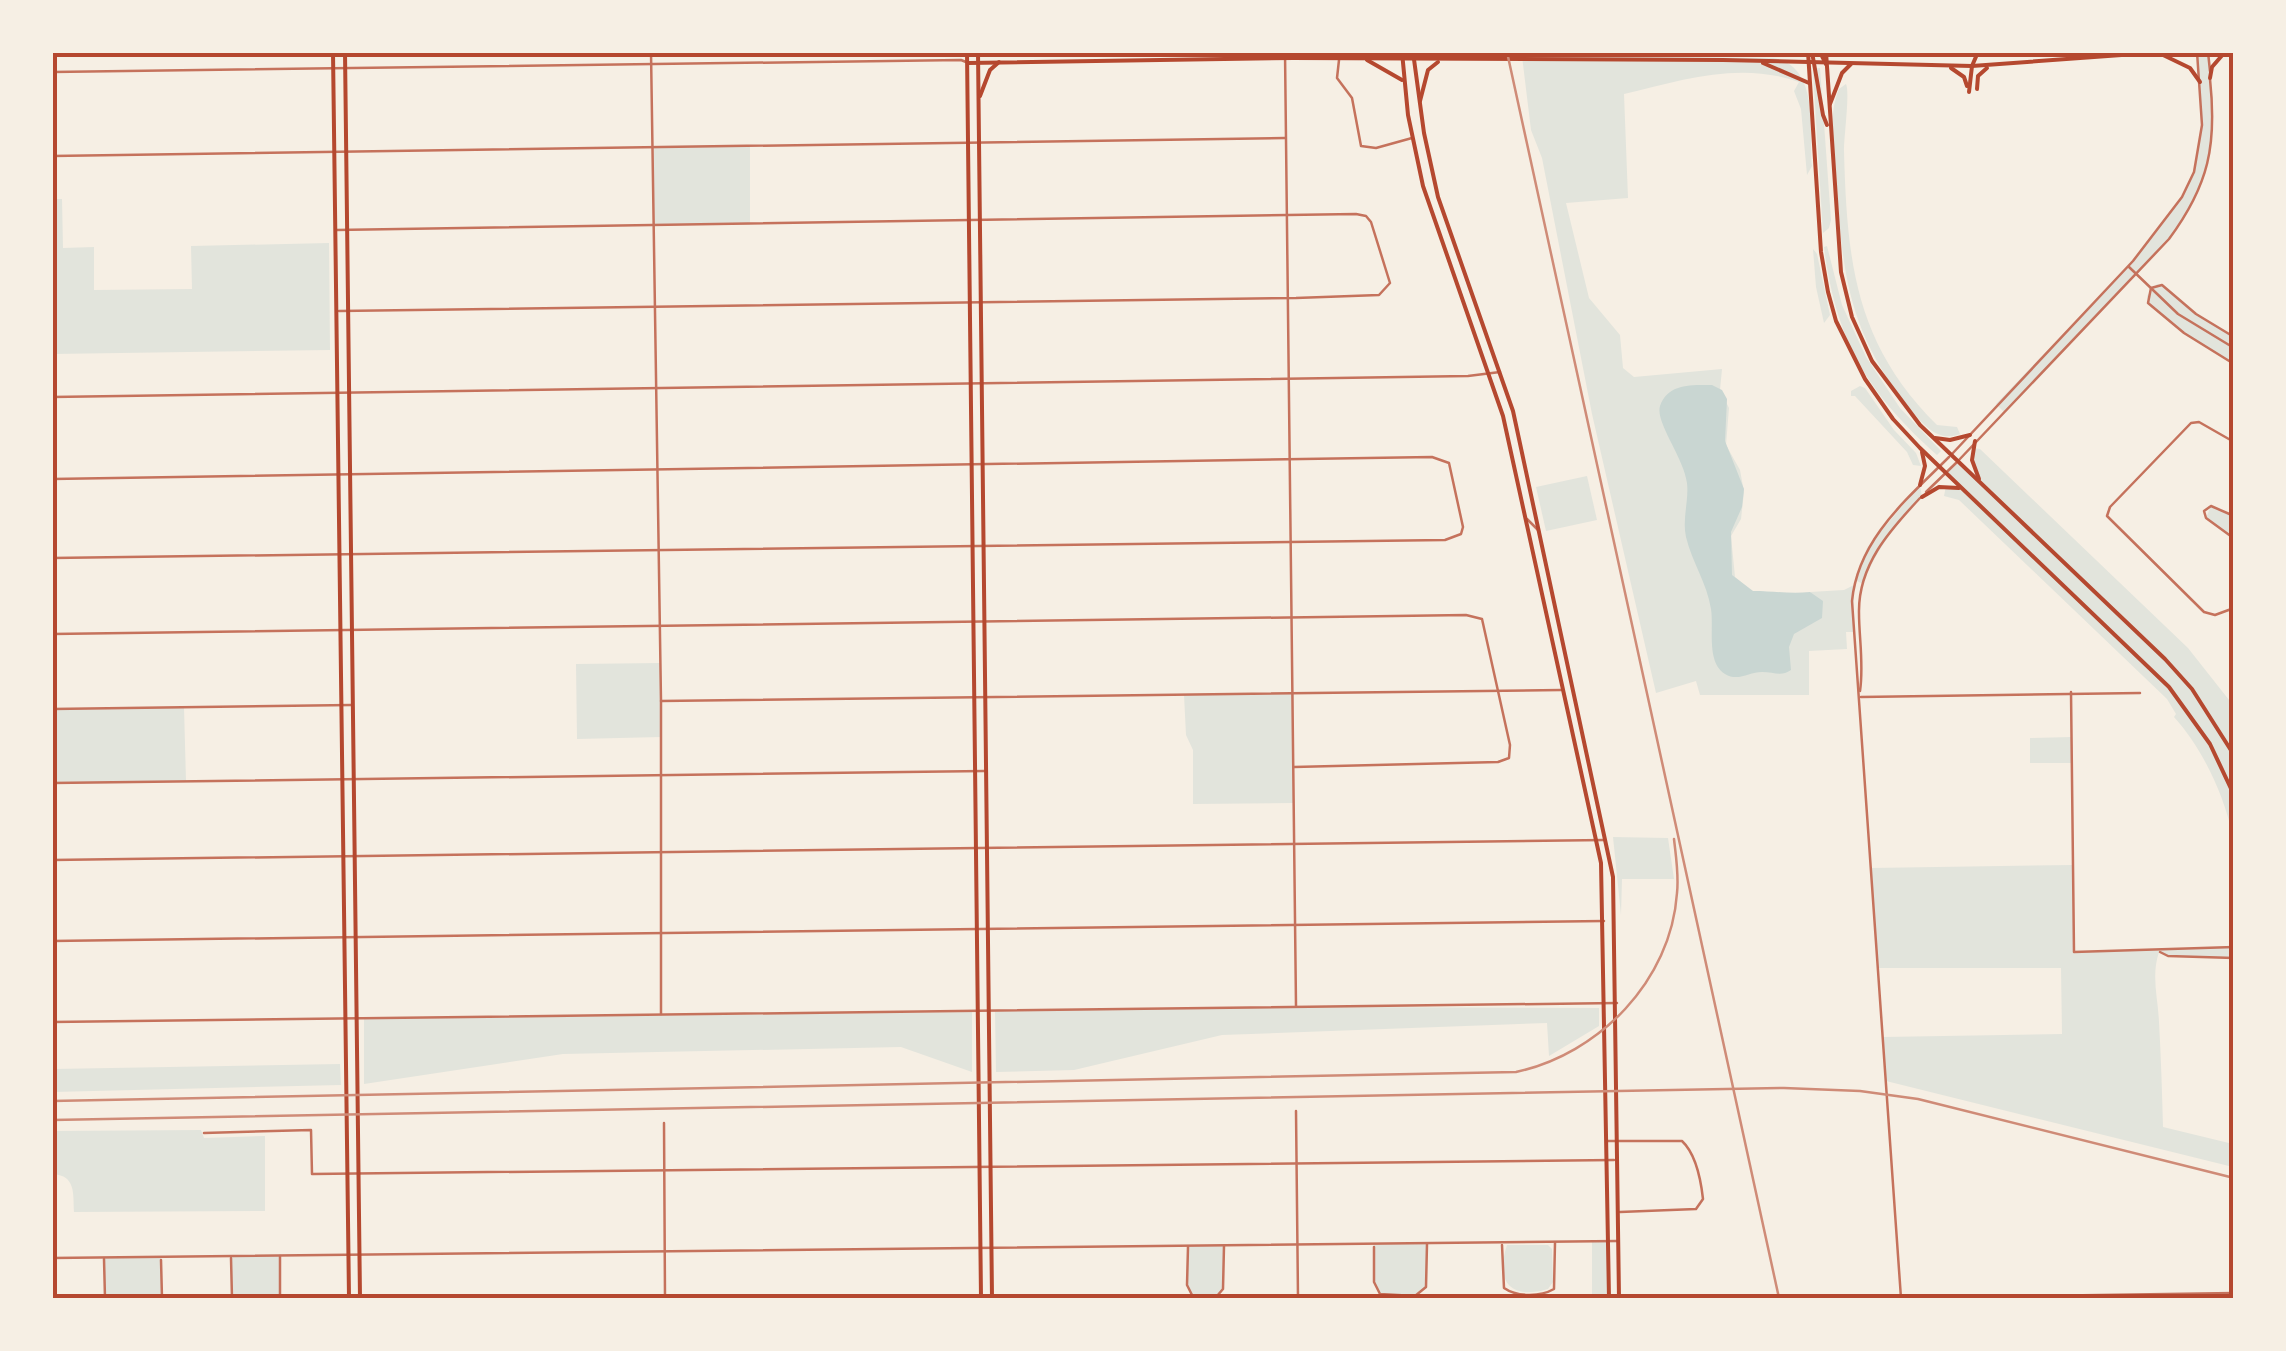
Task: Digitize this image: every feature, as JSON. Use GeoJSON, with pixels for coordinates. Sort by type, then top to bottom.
{"type":"FeatureCollection","features":[{"type":"Feature","properties":{"kind":"main road"},"geometry":{"type":"LineString","coordinates":[[333,52],[349,1298]]}},
{"type":"Feature","properties":{"kind":"main road"},"geometry":{"type":"LineString","coordinates":[[344,52],[360,1298]]}},
{"type":"Feature","properties":{"kind":"main road"},"geometry":{"type":"LineString","coordinates":[[980,1298],[967,54],[1100,52]]}},
{"type":"Feature","properties":{"kind":"main road"},"geometry":{"type":"LineString","coordinates":[[1402,52],[1412,138],[1431,212],[1504,416],[1604,880],[1609,1298]]}},
{"type":"Feature","properties":{"kind":"main road"},"geometry":{"type":"LineString","coordinates":[[1413,52],[1419,105],[1438,198],[1513,411],[1616,900],[1620,1298]]}},
{"type":"Feature","properties":{"kind":"main road"},"geometry":{"type":"LineString","coordinates":[[1810,52],[1823,114],[1830,129]]}},
{"type":"Feature","properties":{"kind":"main road"},"geometry":{"type":"LineString","coordinates":[[1823,52],[1840,272],[1852,317],[1885,382],[1950,456],[2164,659],[2192,689],[2234,755]]}},
{"type":"Feature","properties":{"kind":"main road"},"geometry":{"type":"LineString","coordinates":[[1947,66],[1964,77],[1970,92],[1972,66],[1978,52]]}},
{"type":"Feature","properties":{"kind":"main road"},"geometry":{"type":"LineString","coordinates":[[2210,78],[2212,67],[2224,52]]}},
{"type":"Feature","properties":{"kind":"main road"},"geometry":{"type":"LineString","coordinates":[[978,53],[992,1298]]}},
{"type":"Feature","properties":{"kind":"main road"},"geometry":{"type":"LineString","coordinates":[[967,63],[1285,56],[1991,66],[2160,53],[2183,63],[2200,82]]}},
{"type":"Feature","properties":{"kind":"main road"},"geometry":{"type":"LineString","coordinates":[[1363,58],[1396,74],[1403,82]]}},
{"type":"Feature","properties":{"kind":"main road"},"geometry":{"type":"LineString","coordinates":[[1419,105],[1428,70],[1440,61]]}},
{"type":"Feature","properties":{"kind":"main road"},"geometry":{"type":"LineString","coordinates":[[1759,61],[1810,83]]}},
{"type":"Feature","properties":{"kind":"main road"},"geometry":{"type":"LineString","coordinates":[[978,101],[990,70],[999,62]]}},
{"type":"Feature","properties":{"kind":"main road"},"geometry":{"type":"LineString","coordinates":[[1828,108],[1842,74],[1851,63]]}},
{"type":"Feature","properties":{"kind":"main road"},"geometry":{"type":"LineString","coordinates":[[1812,64],[1821,252],[1836,321],[1864,380],[1920,448],[2169,687],[2210,744],[2234,796]]}},
{"type":"Feature","properties":{"kind":"main road"},"geometry":{"type":"LineString","coordinates":[[1977,89],[1978,76],[1991,66]]}},
{"type":"Feature","properties":{"kind":"main road"},"geometry":{"type":"LineString","coordinates":[[1934,437],[1950,440],[1970,435]]}},
{"type":"Feature","properties":{"kind":"main road"},"geometry":{"type":"LineString","coordinates":[[1975,441],[1972,460],[1981,483]]}},
{"type":"Feature","properties":{"kind":"main road"},"geometry":{"type":"LineString","coordinates":[[1920,448],[1925,466],[1920,485]]}},
{"type":"Feature","properties":{"kind":"main road"},"geometry":{"type":"LineString","coordinates":[[1922,497],[1939,487],[1964,490]]}},
{"type":"Feature","properties":{"kind":"street"},"geometry":{"type":"LineString","coordinates":[[651,52],[662,1016]]}},
{"type":"Feature","properties":{"kind":"street"},"geometry":{"type":"LineString","coordinates":[[2197,52],[2202,126],[2194,172],[2164,224],[1920,485],[1867,548],[1855,580],[1852,612],[1901,1298],[2234,1293]]}},
{"type":"Feature","properties":{"kind":"street"},"geometry":{"type":"LineString","coordinates":[[1859,698],[1859,605],[1867,571],[1888,534],[2136,274],[2192,208],[2204,178],[2213,130],[2208,52]]}},
{"type":"Feature","properties":{"kind":"street"},"geometry":{"type":"LineString","coordinates":[[1285,56],[1296,1007]]}},
{"type":"Feature","properties":{"kind":"street"},"geometry":{"type":"LineString","coordinates":[[1339,59],[1339,84],[1352,98],[1361,146],[1376,148],[1412,138]]}},
{"type":"Feature","properties":{"kind":"street"},"geometry":{"type":"LineString","coordinates":[[52,72],[651,63],[967,63]]}},
{"type":"Feature","properties":{"kind":"street"},"geometry":{"type":"LineString","coordinates":[[52,156],[1285,138]]}},
{"type":"Feature","properties":{"kind":"street"},"geometry":{"type":"LineString","coordinates":[[336,230],[1366,216],[1390,284],[1379,294],[1288,299],[338,311]]}},
{"type":"Feature","properties":{"kind":"street"},"geometry":{"type":"LineString","coordinates":[[2128,266],[2178,314],[2234,348]]}},
{"type":"Feature","properties":{"kind":"street"},"geometry":{"type":"LineString","coordinates":[[2151,288],[2162,285],[2196,314],[2234,338]]}},
{"type":"Feature","properties":{"kind":"street"},"geometry":{"type":"LineString","coordinates":[[2151,288],[2148,302],[2184,333],[2234,364]]}},
{"type":"Feature","properties":{"kind":"street"},"geometry":{"type":"LineString","coordinates":[[52,397],[1289,379],[1500,372]]}},
{"type":"Feature","properties":{"kind":"street"},"geometry":{"type":"LineString","coordinates":[[2234,442],[2200,422],[2192,423],[2110,507],[2107,516],[2204,612],[2212,615],[2234,608]]}},
{"type":"Feature","properties":{"kind":"street"},"geometry":{"type":"LineString","coordinates":[[52,479],[1446,459],[1464,527],[1460,534],[1444,540],[52,558]]}},
{"type":"Feature","properties":{"kind":"street"},"geometry":{"type":"LineString","coordinates":[[2233,539],[2206,518],[2204,512],[2211,506],[2234,516]]}},
{"type":"Feature","properties":{"kind":"street"},"geometry":{"type":"LineString","coordinates":[[1526,518],[1540,531]]}},
{"type":"Feature","properties":{"kind":"street"},"geometry":{"type":"LineString","coordinates":[[52,634],[1478,616],[1485,624],[1511,752],[1504,761],[1294,767]]}},
{"type":"Feature","properties":{"kind":"street"},"geometry":{"type":"LineString","coordinates":[[661,701],[1563,690]]}},
{"type":"Feature","properties":{"kind":"street"},"geometry":{"type":"LineString","coordinates":[[2071,692],[2074,952],[2234,947]]}},
{"type":"Feature","properties":{"kind":"street"},"geometry":{"type":"LineString","coordinates":[[1859,698],[2140,693]]}},
{"type":"Feature","properties":{"kind":"street"},"geometry":{"type":"LineString","coordinates":[[52,708],[354,705]]}},
{"type":"Feature","properties":{"kind":"street"},"geometry":{"type":"LineString","coordinates":[[52,783],[987,770]]}},
{"type":"Feature","properties":{"kind":"street"},"geometry":{"type":"LineString","coordinates":[[52,860],[1606,840]]}},
{"type":"Feature","properties":{"kind":"street"},"geometry":{"type":"LineString","coordinates":[[52,941],[1604,922]]}},
{"type":"Feature","properties":{"kind":"street"},"geometry":{"type":"LineString","coordinates":[[2159,951],[2168,956],[2234,958]]}},
{"type":"Feature","properties":{"kind":"street"},"geometry":{"type":"LineString","coordinates":[[52,1022],[1617,1003]]}},
{"type":"Feature","properties":{"kind":"street"},"geometry":{"type":"LineString","coordinates":[[1296,1112],[1298,1298]]}},
{"type":"Feature","properties":{"kind":"street"},"geometry":{"type":"LineString","coordinates":[[664,1123],[665,1298]]}},
{"type":"Feature","properties":{"kind":"street"},"geometry":{"type":"LineString","coordinates":[[204,1133],[312,1130],[312,1174],[1618,1160]]}},
{"type":"Feature","properties":{"kind":"street"},"geometry":{"type":"LineString","coordinates":[[1607,1141],[1682,1141],[1690,1150],[1703,1199],[1696,1210],[1690,1211],[1619,1212]]}},
{"type":"Feature","properties":{"kind":"street"},"geometry":{"type":"LineString","coordinates":[[52,1258],[1619,1241]]}},
{"type":"Feature","properties":{"kind":"street"},"geometry":{"type":"LineString","coordinates":[[1502,1242],[1504,1288],[1515,1294],[1541,1294],[1554,1288],[1555,1242]]}},
{"type":"Feature","properties":{"kind":"street"},"geometry":{"type":"LineString","coordinates":[[1374,1244],[1376,1289],[1384,1296],[1415,1296],[1426,1287],[1427,1243]]}},
{"type":"Feature","properties":{"kind":"street"},"geometry":{"type":"LineString","coordinates":[[1188,1246],[1188,1288],[1200,1298],[1217,1296],[1223,1288],[1224,1246]]}},
{"type":"Feature","properties":{"kind":"street"},"geometry":{"type":"LineString","coordinates":[[232,1256],[232,1298]]}},
{"type":"Feature","properties":{"kind":"street"},"geometry":{"type":"LineString","coordinates":[[280,1256],[280,1298]]}},
{"type":"Feature","properties":{"kind":"street"},"geometry":{"type":"LineString","coordinates":[[161,1257],[162,1298]]}},
{"type":"Feature","properties":{"kind":"street"},"geometry":{"type":"LineString","coordinates":[[104,1258],[105,1298]]}},
{"type":"Feature","properties":{"kind":"shaded area"},"geometry":{"type":"Polygon","coordinates":[[[2197,53],[2208,53],[2210,150],[2185,215],[2169,239],[2004,412],[1996,404],[2133,261],[2182,197],[2194,172],[2202,126],[2197,53]]]}},
{"type":"Feature","properties":{"kind":"shaded area"},"geometry":{"type":"Polygon","coordinates":[[[1522,56],[1773,58],[1788,63],[1805,86],[1811,118],[1812,166],[1807,175],[1801,109],[1794,91],[1799,82],[1755,73],[1711,75],[1624,94],[1628,198],[1566,203],[1589,298],[1620,335],[1623,368],[1634,377],[1722,369],[1720,390],[1729,408],[1726,445],[1740,470],[1744,492],[1741,519],[1731,536],[1735,577],[1752,591],[1813,595],[1810,592],[1844,590],[1854,585],[1853,632],[1846,632],[1847,649],[1809,651],[1809,695],[1700,695],[1696,681],[1656,693],[1592,414],[1542,158],[1531,130],[1522,56]]]}},
{"type":"Feature","properties":{"kind":"shaded area"},"geometry":{"type":"Polygon","coordinates":[[[1820,68],[1831,220],[1823,233],[1813,73],[1813,69],[1820,68]]]}},
{"type":"Feature","properties":{"kind":"shaded area"},"geometry":{"type":"Polygon","coordinates":[[[1846,84],[1845,191],[1861,299],[1872,332],[1910,394],[1937,425],[1957,427],[1960,434],[1938,434],[1920,420],[1889,380],[1860,325],[1845,269],[1833,140],[1836,99],[1839,89],[1846,84]]]}},
{"type":"Feature","properties":{"kind":"shaded area"},"geometry":{"type":"Polygon","coordinates":[[[750,145],[750,225],[653,225],[652,146],[750,145]]]}},
{"type":"Feature","properties":{"kind":"shaded area"},"geometry":{"type":"Polygon","coordinates":[[[52,199],[62,199],[63,248],[94,247],[94,290],[192,289],[191,246],[329,243],[330,350],[53,354],[52,199]]]}},
{"type":"Feature","properties":{"kind":"shaded area"},"geometry":{"type":"Polygon","coordinates":[[[1827,246],[1842,305],[1866,357],[1900,408],[1941,451],[1937,455],[1891,409],[1859,363],[1837,310],[1829,280],[1824,247],[1827,246]]]}},
{"type":"Feature","properties":{"kind":"shaded area"},"geometry":{"type":"Polygon","coordinates":[[[1813,249],[1830,315],[1824,323],[1816,287],[1813,249]]]}},
{"type":"Feature","properties":{"kind":"shaded area"},"geometry":{"type":"Polygon","coordinates":[[[2157,284],[2233,337],[2233,363],[2184,333],[2148,303],[2147,296],[2157,284]]]}},
{"type":"Feature","properties":{"kind":"shaded area"},"geometry":{"type":"Polygon","coordinates":[[[1712,385],[1722,390],[1727,399],[1725,441],[1744,489],[1742,507],[1731,532],[1732,575],[1753,591],[1810,592],[1823,601],[1822,618],[1794,634],[1789,647],[1791,670],[1784,673],[1730,676],[1715,662],[1709,599],[1686,537],[1687,483],[1660,413],[1664,398],[1675,389],[1712,385]]]}},
{"type":"Feature","properties":{"kind":"shaded area"},"geometry":{"type":"Polygon","coordinates":[[[1860,386],[1916,453],[1921,466],[1913,465],[1907,452],[1851,396],[1851,391],[1860,386]]]}},
{"type":"Feature","properties":{"kind":"shaded area"},"geometry":{"type":"Polygon","coordinates":[[[1973,448],[1980,449],[2188,648],[2233,705],[2233,836],[2210,772],[2194,742],[2174,717],[2167,699],[1959,500],[1944,496],[1946,486],[1961,489],[1946,472],[1957,462],[1978,481],[1973,448]]]}},
{"type":"Feature","properties":{"kind":"shaded area"},"geometry":{"type":"Polygon","coordinates":[[[1587,476],[1597,520],[1546,531],[1536,487],[1587,476]]]}},
{"type":"Feature","properties":{"kind":"shaded area"},"geometry":{"type":"Polygon","coordinates":[[[1920,485],[1922,497],[1888,537],[1863,584],[1855,580],[1867,548],[1920,485]]]}},
{"type":"Feature","properties":{"kind":"shaded area"},"geometry":{"type":"Polygon","coordinates":[[[2211,506],[2233,516],[2233,538],[2206,518],[2211,506]]]}},
{"type":"Feature","properties":{"kind":"shaded area"},"geometry":{"type":"Polygon","coordinates":[[[660,663],[661,737],[577,739],[576,664],[660,663]]]}},
{"type":"Feature","properties":{"kind":"shaded area"},"geometry":{"type":"Polygon","coordinates":[[[1294,693],[1293,803],[1193,804],[1193,750],[1186,735],[1184,695],[1294,693]]]}},
{"type":"Feature","properties":{"kind":"shaded area"},"geometry":{"type":"Polygon","coordinates":[[[184,707],[186,781],[53,783],[52,709],[184,707]]]}},
{"type":"Feature","properties":{"kind":"shaded area"},"geometry":{"type":"Polygon","coordinates":[[[2071,737],[2072,763],[2030,763],[2030,738],[2071,737]]]}},
{"type":"Feature","properties":{"kind":"shaded area"},"geometry":{"type":"Polygon","coordinates":[[[1613,837],[1668,838],[1674,879],[1622,879],[1621,915],[1613,837]]]}},
{"type":"Feature","properties":{"kind":"shaded area"},"geometry":{"type":"Polygon","coordinates":[[[2073,865],[2074,952],[2233,947],[2233,958],[2168,956],[2159,952],[2155,978],[2163,1127],[2233,1144],[2233,1167],[1886,1081],[1883,1037],[2062,1034],[2061,968],[1878,968],[1871,868],[2073,865]]]}},
{"type":"Feature","properties":{"kind":"shaded area"},"geometry":{"type":"Polygon","coordinates":[[[1599,1008],[1599,1026],[1549,1056],[1547,1023],[1222,1035],[1074,1070],[996,1072],[995,1011],[1599,1008]]]}},
{"type":"Feature","properties":{"kind":"shaded area"},"geometry":{"type":"Polygon","coordinates":[[[972,1012],[972,1072],[901,1047],[563,1054],[364,1084],[364,1019],[972,1012]]]}},
{"type":"Feature","properties":{"kind":"shaded area"},"geometry":{"type":"Polygon","coordinates":[[[340,1064],[341,1085],[53,1092],[53,1069],[340,1064]]]}},
{"type":"Feature","properties":{"kind":"shaded area"},"geometry":{"type":"Polygon","coordinates":[[[201,1130],[204,1138],[265,1136],[265,1211],[74,1212],[69,1182],[53,1174],[52,1131],[201,1130]]]}},
{"type":"Feature","properties":{"kind":"shaded area"},"geometry":{"type":"Polygon","coordinates":[[[1608,1241],[1609,1298],[1592,1298],[1592,1242],[1608,1241]]]}},
{"type":"Feature","properties":{"kind":"shaded area"},"geometry":{"type":"Polygon","coordinates":[[[1427,1243],[1426,1287],[1411,1296],[1380,1294],[1374,1282],[1374,1244],[1427,1243]]]}},
{"type":"Feature","properties":{"kind":"shaded area"},"geometry":{"type":"Polygon","coordinates":[[[1188,1245],[1224,1246],[1223,1289],[1217,1296],[1192,1295],[1187,1285],[1188,1245]]]}},
{"type":"Feature","properties":{"kind":"shaded area"},"geometry":{"type":"Polygon","coordinates":[[[1507,1245],[1548,1245],[1552,1249],[1553,1282],[1548,1289],[1524,1292],[1509,1285],[1503,1269],[1507,1245]]]}},
{"type":"Feature","properties":{"kind":"shaded area"},"geometry":{"type":"Polygon","coordinates":[[[231,1256],[280,1256],[280,1298],[232,1298],[231,1256]]]}},
{"type":"Feature","properties":{"kind":"shaded area"},"geometry":{"type":"Polygon","coordinates":[[[161,1257],[162,1298],[105,1298],[104,1258],[161,1257]]]}},
{"type":"Feature","properties":{"kind":"shaded area"},"geometry":{"type":"Polygon","coordinates":[[[2234,1293],[2233,1298],[1901,1298],[2234,1293]]]}},
{"type":"Feature","properties":{"kind":"railway"},"geometry":{"type":"LineString","coordinates":[[1507,52],[1779,1298]]}},
{"type":"Feature","properties":{"kind":"railway"},"geometry":{"type":"LineString","coordinates":[[52,1101],[1516,1072],[1547,1063],[1602,1031],[1645,984],[1672,925],[1678,886],[1674,839]]}},
{"type":"Feature","properties":{"kind":"railway"},"geometry":{"type":"LineString","coordinates":[[52,1120],[1784,1088],[1860,1091],[1918,1099],[2234,1178]]}}]}
